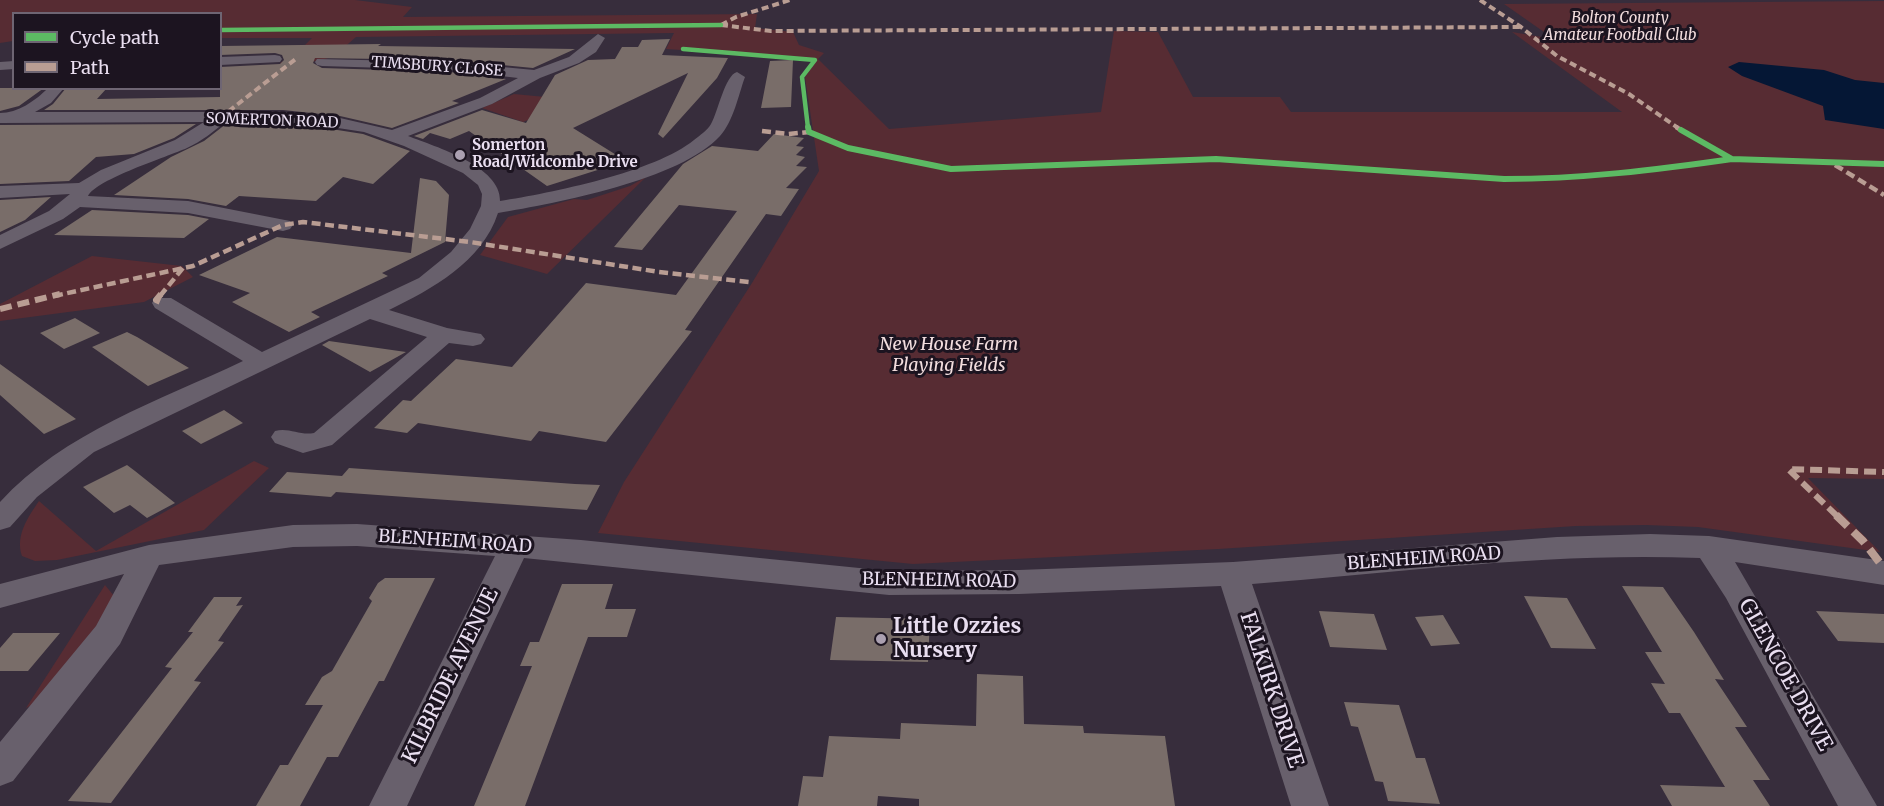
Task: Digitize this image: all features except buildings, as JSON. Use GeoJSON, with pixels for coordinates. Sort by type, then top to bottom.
{"type":"FeatureCollection","features":[{"type":"Feature","properties":{"kind":"street"},"geometry":{"type":"LineString","coordinates":[[393,136],[486,101],[535,75],[574,60],[602,41]]}},
{"type":"Feature","properties":{"kind":"street"},"geometry":{"type":"LineString","coordinates":[[222,61],[256,62],[275,59]]}},
{"type":"Feature","properties":{"kind":"street","name":"TIMSBURY CLOSE"},"geometry":{"type":"LineString","coordinates":[[322,62],[342,59],[450,66],[535,75]]}},
{"type":"Feature","properties":{"kind":"street"},"geometry":{"type":"LineString","coordinates":[[0,520],[14,489],[85,446],[428,284],[453,264],[480,229],[490,208],[580,190],[675,158],[698,146],[715,131],[733,93],[737,77]]}},
{"type":"Feature","properties":{"kind":"street"},"geometry":{"type":"LineString","coordinates":[[8,118],[45,100],[55,90]]}},
{"type":"Feature","properties":{"kind":"street","name":"SOMERTON ROAD"},"geometry":{"type":"LineString","coordinates":[[8,118],[220,118],[335,123],[393,136],[476,173],[490,189],[490,208]]}},
{"type":"Feature","properties":{"kind":"street"},"geometry":{"type":"LineString","coordinates":[[0,243],[56,215],[80,195],[129,164],[199,135],[220,118]]}},
{"type":"Feature","properties":{"kind":"street"},"geometry":{"type":"LineString","coordinates":[[0,192],[80,195],[234,212],[283,225]]}},
{"type":"Feature","properties":{"kind":"street"},"geometry":{"type":"LineString","coordinates":[[194,296],[167,306],[262,363]]}},
{"type":"Feature","properties":{"kind":"street"},"geometry":{"type":"LineString","coordinates":[[372,312],[444,335],[473,339]]}},
{"type":"Feature","properties":{"kind":"street"},"geometry":{"type":"LineString","coordinates":[[284,437],[303,444],[322,439],[444,335]]}},
{"type":"Feature","properties":{"kind":"street","name":"BLENHEIM ROAD"},"geometry":{"type":"LineString","coordinates":[[0,596],[149,556],[221,544],[357,535],[515,546],[889,583],[1019,582],[1233,574],[1557,548],[1650,545],[1709,547],[1884,573]]}},
{"type":"Feature","properties":{"kind":"street","name":"KILBRIDE AVENUE"},"geometry":{"type":"LineString","coordinates":[[388,806],[515,546]]}},
{"type":"Feature","properties":{"kind":"street","name":"GLENCOE DRIVE"},"geometry":{"type":"LineString","coordinates":[[1709,547],[1738,590],[1858,806]]}},
{"type":"Feature","properties":{"kind":"street"},"geometry":{"type":"LineString","coordinates":[[0,769],[108,635],[149,556]]}},
{"type":"Feature","properties":{"kind":"street","name":"FALKIRK DRIVE"},"geometry":{"type":"LineString","coordinates":[[1233,574],[1310,806]]}},
{"type":"Feature","properties":{"kind":"green space","name":"New House Farm Playing Fields"},"geometry":{"type":"Polygon","coordinates":[[[0,0],[355,0],[412,7],[403,17],[757,14],[755,28],[793,32],[799,45],[824,53],[818,59],[889,129],[1101,112],[1114,31],[1158,32],[1193,97],[1280,97],[1291,112],[1622,112],[1512,32],[1554,39],[1504,4],[1884,1],[1884,479],[1808,478],[1880,552],[1698,527],[1646,525],[1576,526],[1218,549],[913,564],[598,533],[624,482],[752,283],[819,171],[805,77],[817,59],[666,49],[674,33],[356,37],[333,57],[285,68],[280,63],[296,54],[312,38],[222,38],[222,12],[12,12],[12,41],[0,43],[0,0]]]}},
{"type":"Feature","properties":{"kind":"green space"},"geometry":{"type":"Polygon","coordinates":[[[514,94],[577,100],[523,122],[482,108],[514,94]]]}},
{"type":"Feature","properties":{"kind":"green space"},"geometry":{"type":"Polygon","coordinates":[[[646,177],[547,274],[480,255],[508,217],[574,199],[587,200],[630,186],[646,177]]]}},
{"type":"Feature","properties":{"kind":"green space"},"geometry":{"type":"Polygon","coordinates":[[[92,256],[182,266],[193,277],[144,302],[0,321],[0,304],[92,256]]]}},
{"type":"Feature","properties":{"kind":"green space"},"geometry":{"type":"Polygon","coordinates":[[[254,461],[269,468],[204,530],[57,560],[35,561],[22,556],[21,534],[39,501],[96,551],[254,461]]]}},
{"type":"Feature","properties":{"kind":"green space"},"geometry":{"type":"Polygon","coordinates":[[[105,585],[114,596],[108,612],[40,701],[26,708],[105,585]]]}},
{"type":"Feature","properties":{"kind":"water"},"geometry":{"type":"Polygon","coordinates":[[[1739,62],[1824,70],[1855,80],[1884,83],[1884,129],[1825,120],[1823,106],[1742,76],[1728,67],[1739,62]]]}},
{"type":"Feature","properties":{"kind":"marked path"},"geometry":{"type":"LineString","coordinates":[[721,25],[736,17],[790,0]]}},
{"type":"Feature","properties":{"kind":"marked path"},"geometry":{"type":"LineString","coordinates":[[1480,0],[1521,27],[1557,56],[1629,94],[1681,130]]}},
{"type":"Feature","properties":{"kind":"marked path"},"geometry":{"type":"LineString","coordinates":[[721,25],[771,31],[1521,27]]}},
{"type":"Feature","properties":{"kind":"marked path"},"geometry":{"type":"LineString","coordinates":[[220,118],[297,58]]}},
{"type":"Feature","properties":{"kind":"marked path"},"geometry":{"type":"LineString","coordinates":[[762,131],[788,134],[809,132]]}},
{"type":"Feature","properties":{"kind":"marked path"},"geometry":{"type":"LineString","coordinates":[[1835,165],[1884,195]]}},
{"type":"Feature","properties":{"kind":"marked path"},"geometry":{"type":"LineString","coordinates":[[0,309],[101,284],[193,266],[283,225],[303,222],[470,242],[659,272],[749,282]]}},
{"type":"Feature","properties":{"kind":"marked path"},"geometry":{"type":"LineString","coordinates":[[163,303],[156,300],[183,268]]}},
{"type":"Feature","properties":{"kind":"marked path"},"geometry":{"type":"LineString","coordinates":[[1884,472],[1788,469],[1863,541],[1884,568]]}},
{"type":"Feature","properties":{"kind":"cycle path"},"geometry":{"type":"LineString","coordinates":[[222,30],[721,25]]}},
{"type":"Feature","properties":{"kind":"cycle path"},"geometry":{"type":"LineString","coordinates":[[683,49],[815,60],[802,77],[809,132],[848,148],[916,164],[951,169],[1216,159],[1504,179],[1552,179],[1632,173],[1732,159]]}},
{"type":"Feature","properties":{"kind":"cycle path"},"geometry":{"type":"LineString","coordinates":[[1681,130],[1732,159],[1884,164]]}},
{"type":"Feature","properties":{"kind":"place","name":"Somerton Road/Widcombe Drive"},"geometry":{"type":"Point","coordinates":[460,155]}},
{"type":"Feature","properties":{"kind":"place","name":"Little Ozzies Nursery"},"geometry":{"type":"Point","coordinates":[881,639]}},
{"type":"Feature","properties":{"kind":"park label","name":"Bolton County Amateur Football Club"},"geometry":{"type":"Point","coordinates":[1620,28]}}]}
